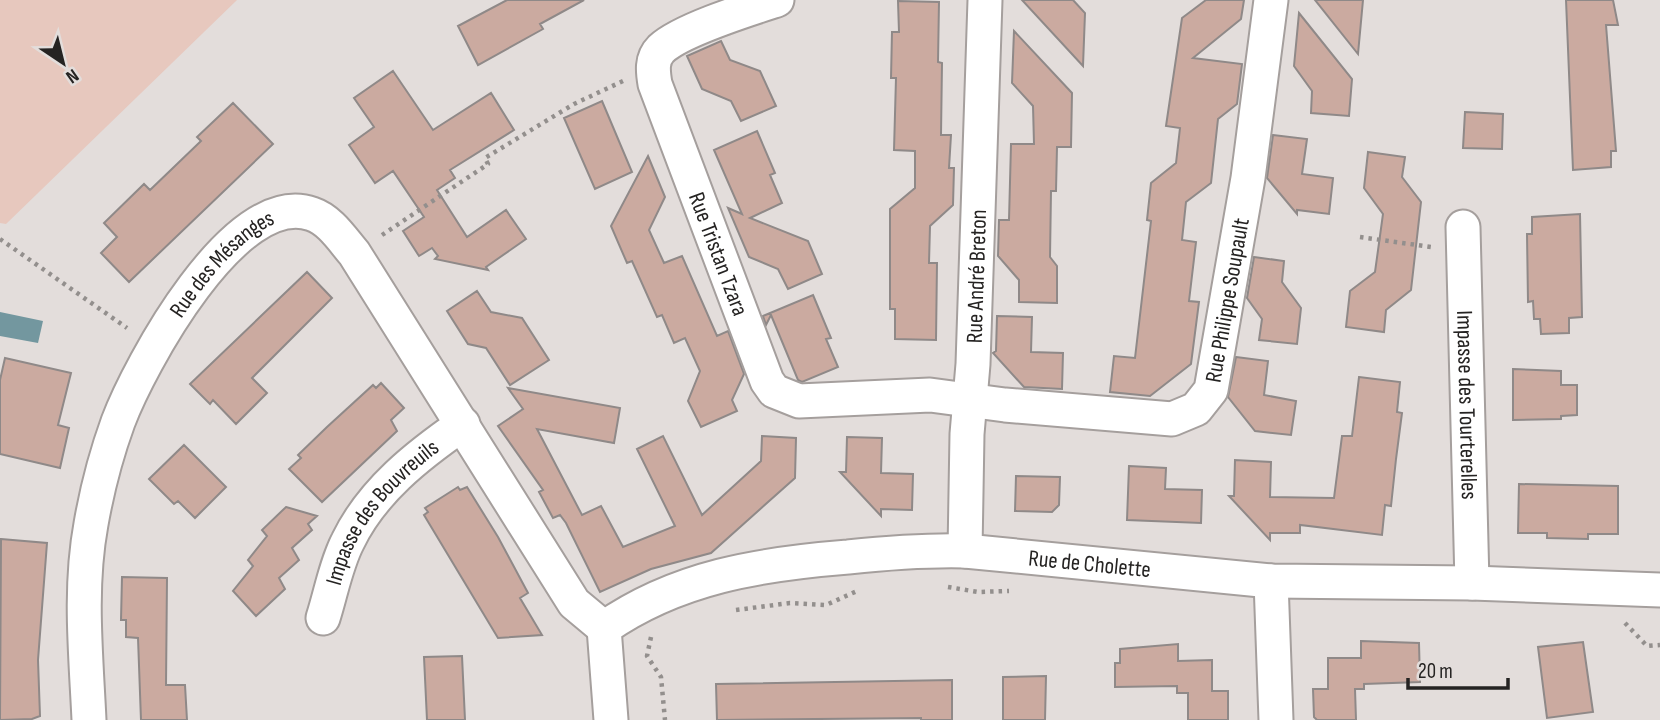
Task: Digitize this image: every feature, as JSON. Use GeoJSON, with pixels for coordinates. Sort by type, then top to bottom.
{"type":"FeatureCollection","features":[{"type":"Feature","properties":{"kind":"street"},"geometry":{"type":"LineString","coordinates":[[652,68],[660,50],[680,37],[777,0]]}},
{"type":"Feature","properties":{"kind":"street","name":"Rue André Breton"},"geometry":{"type":"LineString","coordinates":[[965,551],[985,0]]}},
{"type":"Feature","properties":{"kind":"street","name":"Rue Philippe Soupault"},"geometry":{"type":"LineString","coordinates":[[969,399],[1172,419],[1187,416],[1204,400],[1211,390],[1248,178],[1270,0]]}},
{"type":"Feature","properties":{"kind":"street","name":"Rue Tristan Tzara"},"geometry":{"type":"LineString","coordinates":[[652,68],[767,381],[774,391],[799,401],[930,395],[969,399]]}},
{"type":"Feature","properties":{"kind":"street","name":"Rue des Mésanges"},"geometry":{"type":"LineString","coordinates":[[89,720],[84,613],[90,527],[104,464],[119,421],[154,347],[200,279],[237,238],[264,221],[289,212],[312,214],[332,228],[354,253],[574,603],[604,628]]}},
{"type":"Feature","properties":{"kind":"street","name":"Impasse des Tourterelles"},"geometry":{"type":"LineString","coordinates":[[1463,239],[1472,583]]}},
{"type":"Feature","properties":{"kind":"street","name":"Impasse des Bouvreuils"},"geometry":{"type":"LineString","coordinates":[[323,618],[346,544],[364,512],[387,486],[433,444],[463,424]]}},
{"type":"Feature","properties":{"kind":"street","name":"Rue de Cholette"},"geometry":{"type":"LineString","coordinates":[[604,628],[665,592],[718,575],[789,561],[924,550],[965,551],[1270,580],[1472,583],[1660,590]]}},
{"type":"Feature","properties":{"kind":"street"},"geometry":{"type":"LineString","coordinates":[[1270,580],[1276,720]]}},
{"type":"Feature","properties":{"kind":"street"},"geometry":{"type":"LineString","coordinates":[[604,628],[613,713]]}},
{"type":"Feature","properties":{"kind":"path"},"geometry":{"type":"LineString","coordinates":[[354,253],[488,164],[485,158],[574,104],[652,68]]}},
{"type":"Feature","properties":{"kind":"path"},"geometry":{"type":"LineString","coordinates":[[1360,237],[1463,239]]}},
{"type":"Feature","properties":{"kind":"path"},"geometry":{"type":"LineString","coordinates":[[0,239],[154,347]]}},
{"type":"Feature","properties":{"kind":"path"},"geometry":{"type":"LineString","coordinates":[[647,656],[661,677],[665,720]]}},
{"type":"Feature","properties":{"kind":"shaded area"},"geometry":{"type":"Polygon","coordinates":[[[0,0],[237,0],[6,224],[0,223],[0,0]]]}},
{"type":"Feature","properties":{"kind":"water"},"geometry":{"type":"Polygon","coordinates":[[[0,312],[43,321],[38,343],[0,336],[0,312]]]}},
{"type":"Feature","properties":{"kind":"building"},"geometry":{"type":"Polygon","coordinates":[[[507,0],[584,0],[540,24],[543,29],[478,65],[458,26],[507,0]]]}},
{"type":"Feature","properties":{"kind":"building"},"geometry":{"type":"Polygon","coordinates":[[[1022,0],[1073,0],[1085,13],[1083,66],[1022,0]]]}},
{"type":"Feature","properties":{"kind":"building"},"geometry":{"type":"Polygon","coordinates":[[[1206,0],[1244,0],[1241,19],[1193,58],[1242,64],[1237,104],[1218,119],[1211,183],[1186,202],[1182,240],[1196,242],[1189,301],[1199,302],[1191,364],[1150,396],[1110,392],[1114,356],[1135,358],[1151,221],[1147,220],[1151,183],[1176,163],[1180,128],[1166,126],[1182,18],[1206,0]]]}},
{"type":"Feature","properties":{"kind":"building"},"geometry":{"type":"Polygon","coordinates":[[[1315,0],[1363,0],[1358,54],[1315,0]]]}},
{"type":"Feature","properties":{"kind":"building"},"geometry":{"type":"Polygon","coordinates":[[[1566,0],[1613,0],[1618,25],[1606,25],[1616,151],[1611,151],[1611,167],[1573,170],[1566,0]]]}},
{"type":"Feature","properties":{"kind":"building"},"geometry":{"type":"Polygon","coordinates":[[[898,1],[939,2],[941,135],[951,135],[949,168],[954,168],[953,205],[930,226],[929,263],[937,263],[936,340],[895,339],[895,309],[890,309],[890,209],[915,188],[915,151],[894,150],[896,78],[891,78],[892,32],[899,32],[898,1]]]}},
{"type":"Feature","properties":{"kind":"building"},"geometry":{"type":"Polygon","coordinates":[[[1299,13],[1352,79],[1349,116],[1311,113],[1312,91],[1294,66],[1299,13]]]}},
{"type":"Feature","properties":{"kind":"building"},"geometry":{"type":"Polygon","coordinates":[[[1014,31],[1072,93],[1071,147],[1057,147],[1056,191],[1051,191],[1050,257],[1057,266],[1057,303],[1019,302],[1019,280],[998,256],[999,220],[1009,220],[1011,144],[1034,144],[1033,106],[1012,83],[1014,31]]]}},
{"type":"Feature","properties":{"kind":"building"},"geometry":{"type":"Polygon","coordinates":[[[721,41],[730,60],[760,71],[776,106],[741,121],[731,101],[702,89],[687,56],[721,41]]]}},
{"type":"Feature","properties":{"kind":"building"},"geometry":{"type":"Polygon","coordinates":[[[393,71],[433,130],[491,93],[514,130],[450,170],[455,178],[437,190],[467,237],[506,210],[526,239],[486,267],[488,270],[435,259],[438,256],[432,248],[419,256],[403,231],[424,217],[393,171],[375,183],[349,145],[374,127],[354,98],[393,71]]]}},
{"type":"Feature","properties":{"kind":"building"},"geometry":{"type":"Polygon","coordinates":[[[602,101],[632,172],[595,189],[564,118],[602,101]]]}},
{"type":"Feature","properties":{"kind":"building"},"geometry":{"type":"Polygon","coordinates":[[[233,103],[273,144],[129,282],[101,253],[117,237],[104,223],[144,184],[150,190],[201,141],[197,137],[233,103]]]}},
{"type":"Feature","properties":{"kind":"building"},"geometry":{"type":"Polygon","coordinates":[[[1465,112],[1503,114],[1502,149],[1463,148],[1465,112]]]}},
{"type":"Feature","properties":{"kind":"building"},"geometry":{"type":"Polygon","coordinates":[[[757,131],[775,173],[770,175],[782,203],[750,218],[808,241],[822,274],[788,289],[778,269],[749,257],[728,208],[742,214],[714,150],[757,131]]]}},
{"type":"Feature","properties":{"kind":"building"},"geometry":{"type":"Polygon","coordinates":[[[1273,135],[1307,139],[1302,174],[1333,178],[1329,214],[1297,210],[1297,214],[1267,178],[1273,135]]]}},
{"type":"Feature","properties":{"kind":"building"},"geometry":{"type":"Polygon","coordinates":[[[1368,152],[1405,157],[1402,177],[1421,202],[1411,290],[1386,310],[1384,332],[1346,327],[1350,291],[1375,272],[1383,214],[1364,188],[1368,152]]]}},
{"type":"Feature","properties":{"kind":"building"},"geometry":{"type":"Polygon","coordinates":[[[648,156],[665,197],[649,230],[664,263],[682,256],[717,336],[728,331],[744,374],[732,400],[737,411],[701,427],[688,401],[700,371],[685,338],[674,343],[662,315],[657,317],[632,261],[627,263],[611,226],[648,156]]]}},
{"type":"Feature","properties":{"kind":"building"},"geometry":{"type":"Polygon","coordinates":[[[1580,214],[1582,317],[1569,318],[1569,333],[1541,334],[1540,319],[1534,319],[1533,301],[1528,302],[1527,234],[1532,234],[1532,217],[1580,214]]]}},
{"type":"Feature","properties":{"kind":"building"},"geometry":{"type":"Polygon","coordinates":[[[1254,257],[1284,261],[1282,282],[1301,308],[1297,344],[1259,340],[1262,319],[1247,298],[1254,257]]]}},
{"type":"Feature","properties":{"kind":"building"},"geometry":{"type":"Polygon","coordinates":[[[307,272],[332,298],[252,378],[267,393],[236,424],[213,400],[210,404],[190,384],[307,272]]]}},
{"type":"Feature","properties":{"kind":"building"},"geometry":{"type":"Polygon","coordinates":[[[477,291],[491,312],[522,318],[549,360],[510,385],[486,348],[468,344],[447,311],[477,291]]]}},
{"type":"Feature","properties":{"kind":"building"},"geometry":{"type":"Polygon","coordinates":[[[813,295],[831,338],[826,339],[838,367],[802,382],[798,380],[771,315],[766,325],[763,316],[813,295]]]}},
{"type":"Feature","properties":{"kind":"building"},"geometry":{"type":"Polygon","coordinates":[[[997,316],[1032,317],[1031,352],[1063,353],[1062,389],[1024,387],[993,353],[996,351],[997,316]]]}},
{"type":"Feature","properties":{"kind":"building"},"geometry":{"type":"Polygon","coordinates":[[[1236,357],[1268,361],[1264,395],[1296,401],[1291,435],[1255,431],[1228,397],[1236,357]]]}},
{"type":"Feature","properties":{"kind":"building"},"geometry":{"type":"Polygon","coordinates":[[[5,358],[71,373],[58,425],[69,428],[60,468],[0,454],[0,380],[5,358]]]}},
{"type":"Feature","properties":{"kind":"building"},"geometry":{"type":"Polygon","coordinates":[[[1513,369],[1561,371],[1561,385],[1577,385],[1577,415],[1561,416],[1561,419],[1513,420],[1513,369]]]}},
{"type":"Feature","properties":{"kind":"building"},"geometry":{"type":"Polygon","coordinates":[[[1359,377],[1400,382],[1397,412],[1402,413],[1391,506],[1385,505],[1382,535],[1300,525],[1300,533],[1270,533],[1270,540],[1229,496],[1234,496],[1235,460],[1271,462],[1270,497],[1334,498],[1342,436],[1352,436],[1359,377]]]}},
{"type":"Feature","properties":{"kind":"building"},"geometry":{"type":"Polygon","coordinates":[[[381,383],[404,408],[391,420],[397,431],[322,502],[289,469],[301,458],[298,455],[327,427],[373,385],[376,388],[381,383]]]}},
{"type":"Feature","properties":{"kind":"building"},"geometry":{"type":"Polygon","coordinates":[[[508,388],[620,408],[614,443],[537,429],[582,515],[601,506],[623,547],[675,526],[637,449],[663,436],[702,515],[761,461],[762,436],[796,438],[795,478],[711,553],[651,569],[600,592],[566,523],[560,515],[553,518],[539,492],[543,490],[498,426],[523,409],[508,388]]]}},
{"type":"Feature","properties":{"kind":"building"},"geometry":{"type":"Polygon","coordinates":[[[847,437],[882,438],[881,473],[913,474],[912,510],[881,509],[881,516],[840,472],[846,472],[847,437]]]}},
{"type":"Feature","properties":{"kind":"building"},"geometry":{"type":"Polygon","coordinates":[[[184,445],[226,487],[195,518],[178,501],[174,504],[149,479],[184,445]]]}},
{"type":"Feature","properties":{"kind":"building"},"geometry":{"type":"Polygon","coordinates":[[[1129,466],[1166,468],[1165,489],[1202,490],[1201,523],[1127,520],[1129,466]]]}},
{"type":"Feature","properties":{"kind":"building"},"geometry":{"type":"Polygon","coordinates":[[[1016,476],[1060,477],[1059,505],[1052,512],[1015,511],[1016,476]]]}},
{"type":"Feature","properties":{"kind":"building"},"geometry":{"type":"Polygon","coordinates":[[[1519,484],[1618,486],[1618,534],[1588,534],[1588,539],[1547,538],[1547,533],[1518,533],[1519,484]]]}},
{"type":"Feature","properties":{"kind":"building"},"geometry":{"type":"Polygon","coordinates":[[[458,487],[460,490],[467,487],[498,537],[528,593],[520,598],[542,635],[498,638],[424,515],[428,512],[425,508],[458,487]]]}},
{"type":"Feature","properties":{"kind":"building"},"geometry":{"type":"Polygon","coordinates":[[[286,507],[317,516],[308,524],[312,530],[292,548],[299,560],[279,578],[285,589],[256,616],[233,591],[253,566],[248,560],[267,536],[262,530],[286,507]]]}},
{"type":"Feature","properties":{"kind":"building"},"geometry":{"type":"Polygon","coordinates":[[[1,539],[47,543],[38,660],[40,716],[32,719],[0,720],[1,539]]]}},
{"type":"Feature","properties":{"kind":"building"},"geometry":{"type":"Polygon","coordinates":[[[122,577],[167,578],[166,685],[185,685],[187,720],[141,720],[138,638],[126,637],[126,620],[121,620],[122,577]]]}},
{"type":"Feature","properties":{"kind":"building"},"geometry":{"type":"Polygon","coordinates":[[[1361,641],[1419,643],[1420,682],[1364,684],[1364,689],[1355,689],[1356,720],[1317,720],[1314,717],[1313,689],[1328,689],[1328,658],[1361,658],[1361,641]]]}},
{"type":"Feature","properties":{"kind":"building"},"geometry":{"type":"Polygon","coordinates":[[[1583,642],[1593,712],[1547,718],[1538,647],[1583,642]]]}},
{"type":"Feature","properties":{"kind":"building"},"geometry":{"type":"Polygon","coordinates":[[[1178,644],[1178,661],[1212,660],[1212,691],[1228,691],[1228,720],[1188,720],[1188,693],[1177,693],[1177,686],[1115,687],[1115,663],[1120,663],[1120,649],[1178,644]]]}},
{"type":"Feature","properties":{"kind":"building"},"geometry":{"type":"Polygon","coordinates":[[[462,656],[465,720],[427,720],[424,657],[462,656]]]}},
{"type":"Feature","properties":{"kind":"building"},"geometry":{"type":"Polygon","coordinates":[[[1046,676],[1045,720],[1003,720],[1003,677],[1046,676]]]}},
{"type":"Feature","properties":{"kind":"building"},"geometry":{"type":"Polygon","coordinates":[[[952,680],[952,720],[717,720],[716,684],[952,680]]]}}]}
